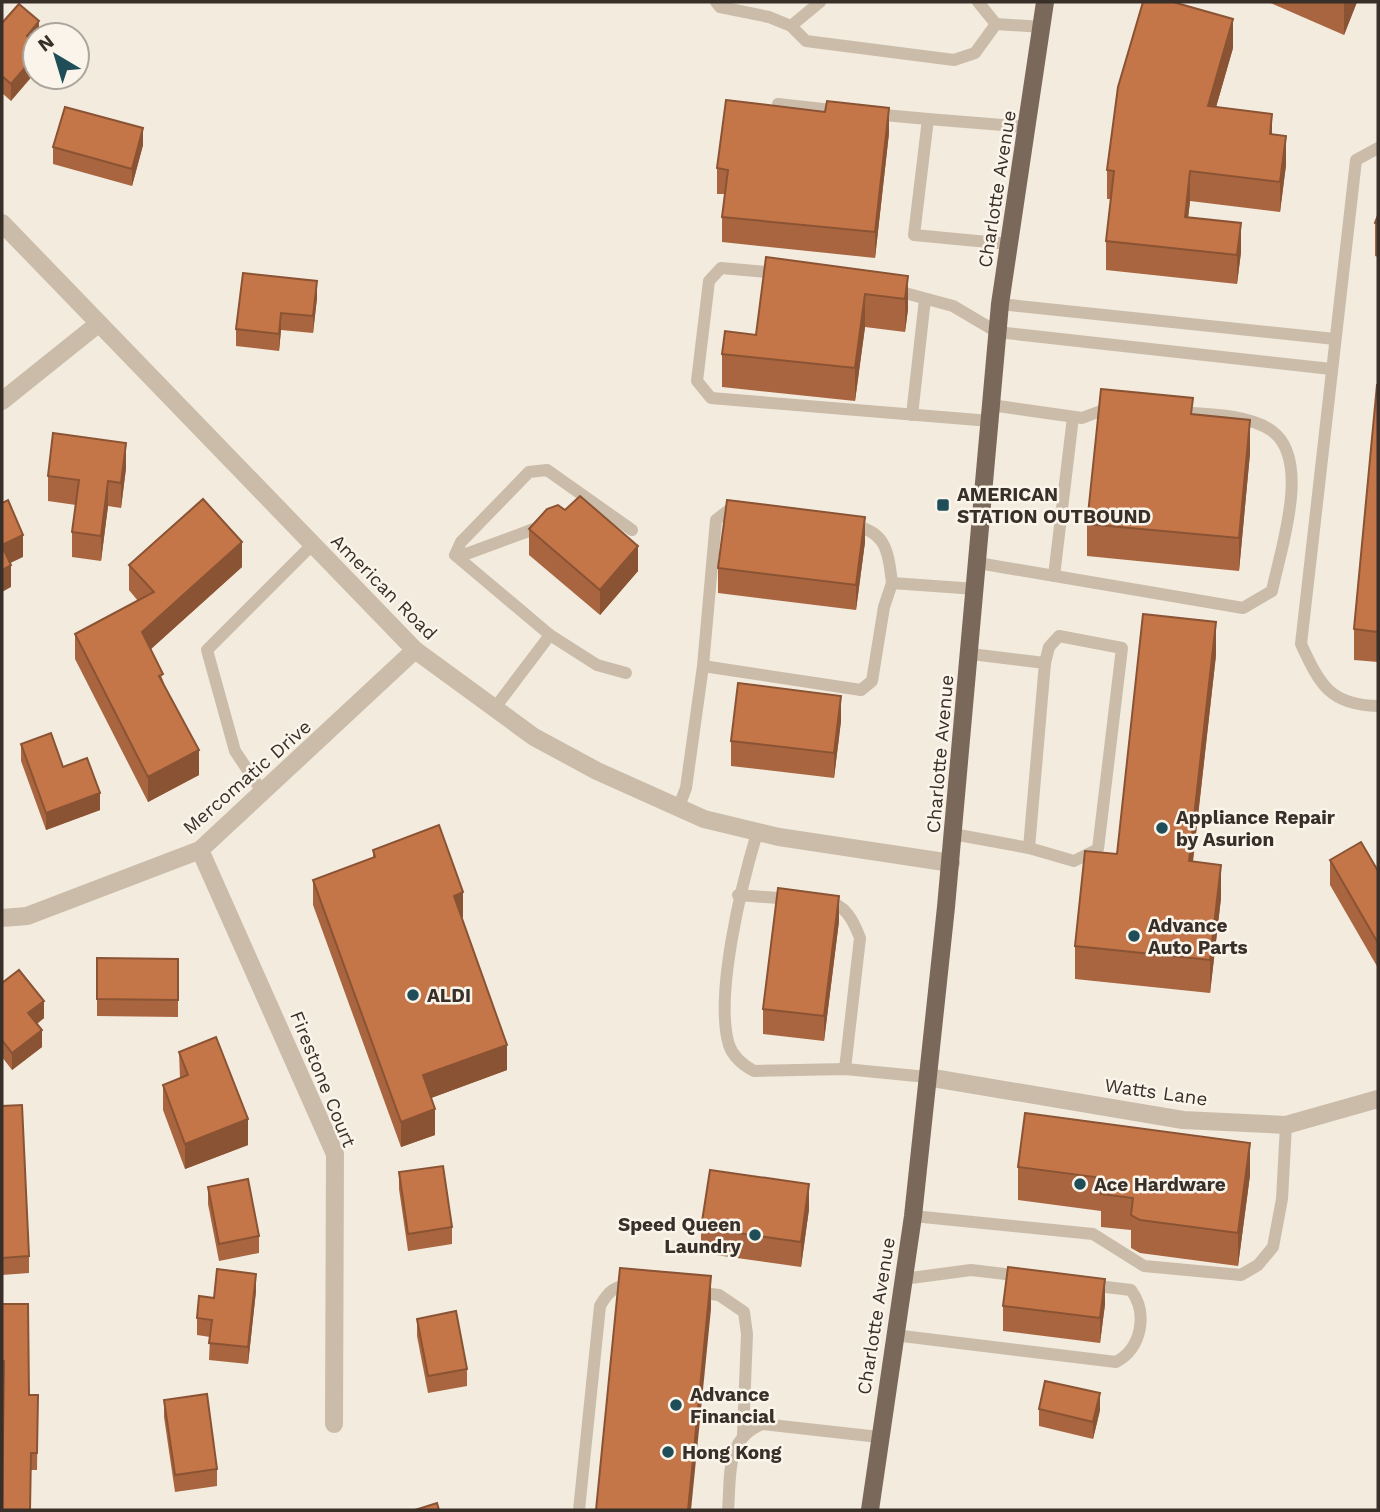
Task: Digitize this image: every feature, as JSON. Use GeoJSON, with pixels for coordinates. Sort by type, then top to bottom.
{"type":"FeatureCollection","features":[{"type":"Feature","properties":{"kind":"main road","name":"Charlotte Avenue"},"geometry":{"type":"LineString","coordinates":[[870,1510],[912,1216],[951,863],[1000,304],[1045,2]]}},
{"type":"Feature","properties":{"kind":"street","name":"American Road"},"geometry":{"type":"LineString","coordinates":[[2,223],[415,650],[534,737],[678,809],[704,819],[757,833],[951,863]]}},
{"type":"Feature","properties":{"kind":"street"},"geometry":{"type":"LineString","coordinates":[[2,401],[98,324]]}},
{"type":"Feature","properties":{"kind":"street","name":"Mercomatic Drive"},"geometry":{"type":"LineString","coordinates":[[2,918],[27,916],[200,850],[415,650]]}},
{"type":"Feature","properties":{"kind":"street","name":"Firestone Court"},"geometry":{"type":"LineString","coordinates":[[200,850],[334,1154],[334,1424]]}},
{"type":"Feature","properties":{"kind":"street","name":"Watts Lane"},"geometry":{"type":"LineString","coordinates":[[927,1077],[1183,1120],[1286,1125],[1378,1099]]}},
{"type":"Feature","properties":{"kind":"lane"},"geometry":{"type":"LineString","coordinates":[[716,2],[720,7],[769,17],[791,26],[806,41],[954,60],[975,53],[996,24]]}},
{"type":"Feature","properties":{"kind":"lane"},"geometry":{"type":"LineString","coordinates":[[791,26],[820,2]]}},
{"type":"Feature","properties":{"kind":"lane"},"geometry":{"type":"LineString","coordinates":[[978,2],[996,24],[1043,27]]}},
{"type":"Feature","properties":{"kind":"lane"},"geometry":{"type":"LineString","coordinates":[[778,104],[1028,127]]}},
{"type":"Feature","properties":{"kind":"lane"},"geometry":{"type":"LineString","coordinates":[[928,119],[914,235],[1009,244]]}},
{"type":"Feature","properties":{"kind":"lane"},"geometry":{"type":"LineString","coordinates":[[1378,148],[1356,160],[1301,644],[1317,678],[1332,696],[1363,706],[1378,706]]}},
{"type":"Feature","properties":{"kind":"lane"},"geometry":{"type":"LineString","coordinates":[[792,275],[721,268],[709,281],[697,381],[700,389],[711,398],[912,415],[990,413],[1082,418],[1113,406],[1126,408]]}},
{"type":"Feature","properties":{"kind":"lane"},"geometry":{"type":"LineString","coordinates":[[886,289],[953,306],[997,332],[1331,369]]}},
{"type":"Feature","properties":{"kind":"lane"},"geometry":{"type":"LineString","coordinates":[[912,415],[925,299]]}},
{"type":"Feature","properties":{"kind":"lane"},"geometry":{"type":"LineString","coordinates":[[1000,304],[1335,339]]}},
{"type":"Feature","properties":{"kind":"lane"},"geometry":{"type":"LineString","coordinates":[[978,562],[1243,608],[1272,591],[1292,493],[1290,454],[1272,431],[1235,417],[1167,411]]}},
{"type":"Feature","properties":{"kind":"lane"},"geometry":{"type":"LineString","coordinates":[[1054,576],[1073,417]]}},
{"type":"Feature","properties":{"kind":"lane"},"geometry":{"type":"LineString","coordinates":[[626,673],[597,665],[550,635],[455,555],[461,541],[529,472],[547,470],[588,505],[632,530]]}},
{"type":"Feature","properties":{"kind":"lane"},"geometry":{"type":"LineString","coordinates":[[678,809],[687,788],[703,666],[716,520],[734,506],[748,508]]}},
{"type":"Feature","properties":{"kind":"lane"},"geometry":{"type":"LineString","coordinates":[[458,557],[554,522]]}},
{"type":"Feature","properties":{"kind":"lane"},"geometry":{"type":"LineString","coordinates":[[703,666],[860,690],[872,681],[884,607],[892,583],[889,555],[883,541],[869,528],[842,523]]}},
{"type":"Feature","properties":{"kind":"lane"},"geometry":{"type":"LineString","coordinates":[[263,793],[235,751],[207,650],[312,545]]}},
{"type":"Feature","properties":{"kind":"lane"},"geometry":{"type":"LineString","coordinates":[[892,583],[976,589]]}},
{"type":"Feature","properties":{"kind":"lane"},"geometry":{"type":"LineString","coordinates":[[494,709],[550,635]]}},
{"type":"Feature","properties":{"kind":"lane"},"geometry":{"type":"LineString","coordinates":[[953,834],[1029,848],[1074,861],[1098,849],[1122,648],[1059,636],[1049,647],[1045,663],[1029,848]]}},
{"type":"Feature","properties":{"kind":"lane"},"geometry":{"type":"LineString","coordinates":[[971,653],[1045,663]]}},
{"type":"Feature","properties":{"kind":"lane"},"geometry":{"type":"LineString","coordinates":[[757,833],[738,895],[724,1016],[729,1047],[741,1065],[754,1071],[845,1069],[927,1077]]}},
{"type":"Feature","properties":{"kind":"lane"},"geometry":{"type":"LineString","coordinates":[[738,895],[835,902],[853,918],[860,938],[845,1069]]}},
{"type":"Feature","properties":{"kind":"lane"},"geometry":{"type":"LineString","coordinates":[[912,1216],[1093,1234],[1144,1266],[1241,1275],[1258,1265],[1273,1247],[1282,1199],[1286,1125]]}},
{"type":"Feature","properties":{"kind":"lane"},"geometry":{"type":"LineString","coordinates":[[903,1279],[971,1270],[1038,1278]]}},
{"type":"Feature","properties":{"kind":"lane"},"geometry":{"type":"LineString","coordinates":[[894,1335],[1116,1362],[1126,1356],[1137,1342],[1142,1314],[1139,1301],[1131,1290],[1078,1283]]}},
{"type":"Feature","properties":{"kind":"lane"},"geometry":{"type":"LineString","coordinates":[[579,1510],[600,1306],[607,1293],[616,1286],[646,1286]]}},
{"type":"Feature","properties":{"kind":"lane"},"geometry":{"type":"LineString","coordinates":[[682,1290],[719,1295],[744,1312],[747,1334],[743,1434],[733,1454],[728,1510]]}},
{"type":"Feature","properties":{"kind":"lane"},"geometry":{"type":"LineString","coordinates":[[743,1434],[762,1424],[879,1437]]}},
{"type":"Feature","properties":{"kind":"building"},"geometry":{"type":"Polygon","coordinates":[[[1143,2],[1173,2],[1233,19],[1208,106],[1272,114],[1270,134],[1286,136],[1280,182],[1190,171],[1185,217],[1241,223],[1237,255],[1106,241],[1114,171],[1107,170],[1118,87],[1143,2]]]}},
{"type":"Feature","properties":{"kind":"building"},"geometry":{"type":"Polygon","coordinates":[[[19,4],[39,21],[21,21],[21,72],[11,84],[2,76],[2,23],[19,4]]]}},
{"type":"Feature","properties":{"kind":"building"},"geometry":{"type":"Polygon","coordinates":[[[726,100],[825,112],[827,101],[889,108],[875,232],[722,217],[728,170],[717,168],[726,100]]]}},
{"type":"Feature","properties":{"kind":"building"},"geometry":{"type":"Polygon","coordinates":[[[65,107],[143,128],[132,169],[53,147],[65,107]]]}},
{"type":"Feature","properties":{"kind":"building"},"geometry":{"type":"Polygon","coordinates":[[[766,257],[908,276],[905,299],[865,294],[855,368],[722,354],[725,331],[756,335],[766,257]]]}},
{"type":"Feature","properties":{"kind":"building"},"geometry":{"type":"Polygon","coordinates":[[[243,273],[317,281],[313,316],[281,313],[279,334],[236,329],[243,273]]]}},
{"type":"Feature","properties":{"kind":"building"},"geometry":{"type":"Polygon","coordinates":[[[1378,385],[1378,632],[1354,629],[1378,385]]]}},
{"type":"Feature","properties":{"kind":"building"},"geometry":{"type":"Polygon","coordinates":[[[1101,389],[1193,398],[1191,414],[1250,420],[1239,538],[1087,524],[1101,389]]]}},
{"type":"Feature","properties":{"kind":"building"},"geometry":{"type":"Polygon","coordinates":[[[53,433],[126,443],[121,483],[108,481],[101,536],[72,532],[79,480],[48,476],[53,433]]]}},
{"type":"Feature","properties":{"kind":"building"},"geometry":{"type":"Polygon","coordinates":[[[580,496],[638,546],[600,590],[529,529],[547,509],[558,505],[565,510],[580,496]]]}},
{"type":"Feature","properties":{"kind":"building"},"geometry":{"type":"Polygon","coordinates":[[[203,499],[242,542],[142,632],[163,674],[159,676],[199,750],[148,777],[75,634],[154,592],[129,565],[203,499]]]}},
{"type":"Feature","properties":{"kind":"building"},"geometry":{"type":"Polygon","coordinates":[[[8,500],[23,535],[2,545],[2,503],[8,500]]]}},
{"type":"Feature","properties":{"kind":"building"},"geometry":{"type":"Polygon","coordinates":[[[727,500],[865,517],[856,585],[718,568],[727,500]]]}},
{"type":"Feature","properties":{"kind":"building"},"geometry":{"type":"Polygon","coordinates":[[[2,546],[11,565],[2,570],[2,546]]]}},
{"type":"Feature","properties":{"kind":"building"},"geometry":{"type":"Polygon","coordinates":[[[1143,614],[1216,622],[1189,861],[1221,865],[1210,960],[1075,946],[1085,851],[1117,854],[1143,614]]]}},
{"type":"Feature","properties":{"kind":"building"},"geometry":{"type":"Polygon","coordinates":[[[738,683],[841,696],[834,753],[731,741],[738,683]]]}},
{"type":"Feature","properties":{"kind":"building"},"geometry":{"type":"Polygon","coordinates":[[[51,733],[63,767],[87,758],[100,793],[46,813],[21,744],[51,733]]]}},
{"type":"Feature","properties":{"kind":"building","name":"ALDI"},"geometry":{"type":"Polygon","coordinates":[[[439,825],[463,892],[454,896],[507,1045],[423,1075],[435,1109],[401,1122],[313,880],[375,857],[373,850],[439,825]]]}},
{"type":"Feature","properties":{"kind":"building"},"geometry":{"type":"Polygon","coordinates":[[[1361,842],[1378,871],[1378,943],[1330,860],[1361,842]]]}},
{"type":"Feature","properties":{"kind":"building"},"geometry":{"type":"Polygon","coordinates":[[[778,888],[839,896],[824,1016],[763,1009],[778,888]]]}},
{"type":"Feature","properties":{"kind":"building"},"geometry":{"type":"Polygon","coordinates":[[[97,958],[178,959],[178,1000],[97,999],[97,958]]]}},
{"type":"Feature","properties":{"kind":"building"},"geometry":{"type":"Polygon","coordinates":[[[19,970],[44,1001],[28,1013],[42,1030],[12,1053],[2,1040],[2,983],[19,970]]]}},
{"type":"Feature","properties":{"kind":"building"},"geometry":{"type":"Polygon","coordinates":[[[216,1037],[248,1119],[185,1144],[163,1085],[188,1075],[179,1052],[216,1037]]]}},
{"type":"Feature","properties":{"kind":"building"},"geometry":{"type":"Polygon","coordinates":[[[22,1105],[29,1256],[2,1258],[2,1106],[22,1105]]]}},
{"type":"Feature","properties":{"kind":"building"},"geometry":{"type":"Polygon","coordinates":[[[1025,1113],[1250,1143],[1238,1233],[1140,1220],[1131,1215],[1133,1198],[1101,1194],[1103,1178],[1018,1167],[1025,1113]]]}},
{"type":"Feature","properties":{"kind":"building"},"geometry":{"type":"Polygon","coordinates":[[[443,1166],[452,1227],[408,1234],[399,1172],[443,1166]]]}},
{"type":"Feature","properties":{"kind":"building"},"geometry":{"type":"Polygon","coordinates":[[[710,1170],[809,1184],[801,1242],[701,1228],[710,1170]]]}},
{"type":"Feature","properties":{"kind":"building"},"geometry":{"type":"Polygon","coordinates":[[[248,1179],[259,1236],[219,1244],[208,1187],[248,1179]]]}},
{"type":"Feature","properties":{"kind":"building"},"geometry":{"type":"Polygon","coordinates":[[[1008,1267],[1105,1279],[1100,1318],[1003,1306],[1008,1267]]]}},
{"type":"Feature","properties":{"kind":"building"},"geometry":{"type":"Polygon","coordinates":[[[620,1268],[711,1276],[688,1510],[596,1510],[620,1268]]]}},
{"type":"Feature","properties":{"kind":"building"},"geometry":{"type":"Polygon","coordinates":[[[217,1269],[256,1274],[248,1347],[209,1343],[212,1320],[197,1318],[199,1296],[214,1298],[217,1269]]]}},
{"type":"Feature","properties":{"kind":"building"},"geometry":{"type":"Polygon","coordinates":[[[2,1304],[28,1304],[29,1395],[38,1395],[37,1453],[31,1453],[30,1510],[2,1510],[2,1304]]]}},
{"type":"Feature","properties":{"kind":"building"},"geometry":{"type":"Polygon","coordinates":[[[456,1311],[467,1369],[428,1376],[417,1319],[456,1311]]]}},
{"type":"Feature","properties":{"kind":"building"},"geometry":{"type":"Polygon","coordinates":[[[1045,1381],[1100,1393],[1093,1422],[1039,1409],[1045,1381]]]}},
{"type":"Feature","properties":{"kind":"building"},"geometry":{"type":"Polygon","coordinates":[[[207,1394],[217,1469],[175,1475],[164,1400],[207,1394]]]}},
{"type":"Feature","properties":{"kind":"building"},"geometry":{"type":"Polygon","coordinates":[[[437,1503],[439,1510],[415,1510],[437,1503]]]}},
{"type":"Feature","properties":{"kind":"place","name":"AMERICAN STATION OUTBOUND"},"geometry":{"type":"Point","coordinates":[943,505]}},
{"type":"Feature","properties":{"kind":"place","name":"Appliance Repair by Asurion"},"geometry":{"type":"Point","coordinates":[1162,828]}},
{"type":"Feature","properties":{"kind":"place","name":"Advance Auto Parts"},"geometry":{"type":"Point","coordinates":[1134,936]}},
{"type":"Feature","properties":{"kind":"place","name":"ALDI"},"geometry":{"type":"Point","coordinates":[413,995]}},
{"type":"Feature","properties":{"kind":"place","name":"Ace Hardware"},"geometry":{"type":"Point","coordinates":[1080,1184]}},
{"type":"Feature","properties":{"kind":"place","name":"Speed Queen Laundry"},"geometry":{"type":"Point","coordinates":[755,1235]}},
{"type":"Feature","properties":{"kind":"place","name":"Advance Financial"},"geometry":{"type":"Point","coordinates":[676,1405]}},
{"type":"Feature","properties":{"kind":"place","name":"Hong Kong"},"geometry":{"type":"Point","coordinates":[668,1452]}}]}
